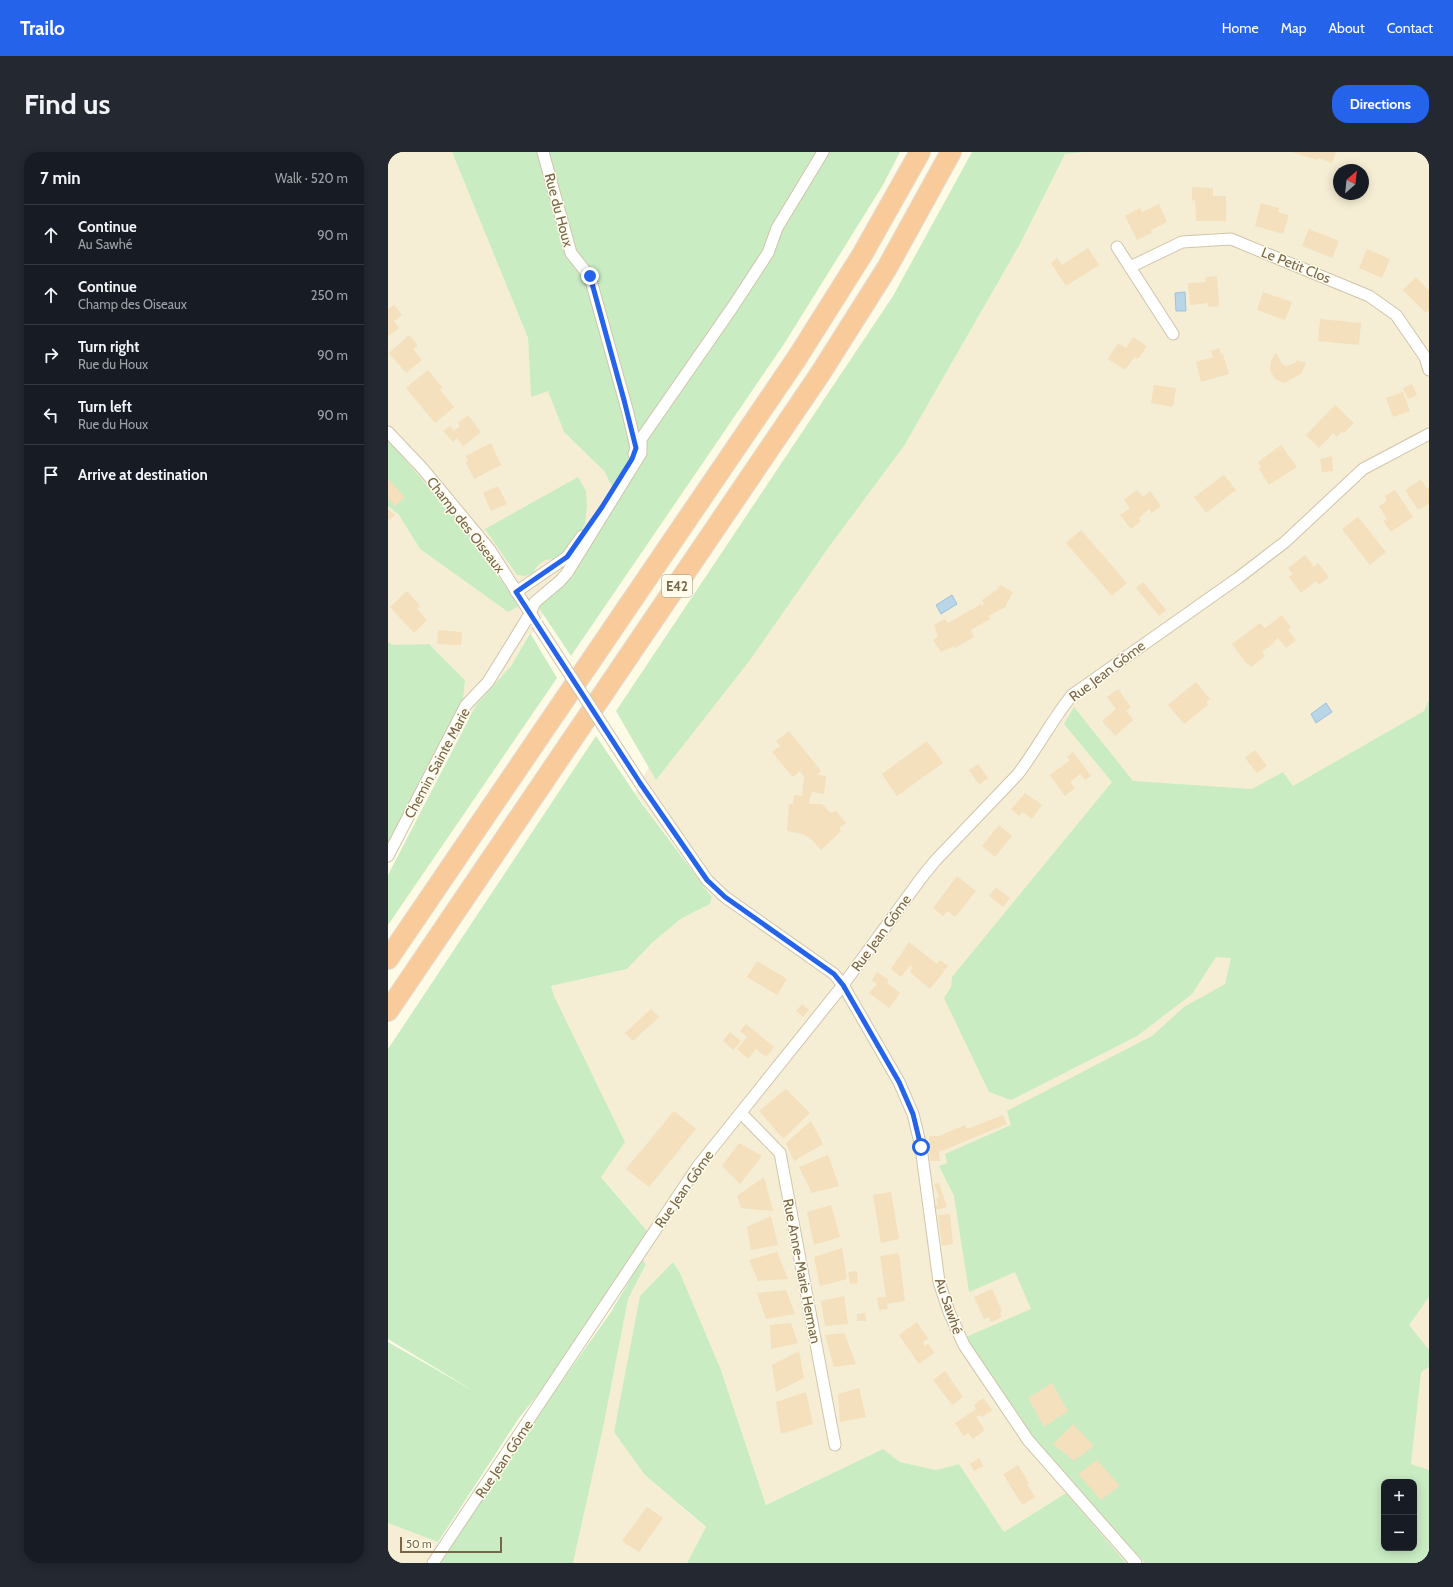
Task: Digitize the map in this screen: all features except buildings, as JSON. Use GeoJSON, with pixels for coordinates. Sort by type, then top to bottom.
{"type":"FeatureCollection","features":[{"type":"Feature","properties":{"kind":"highway","name":"E42"},"geometry":{"type":"LineString","coordinates":[[388,959],[797,358],[862,255],[920,152]]}},
{"type":"Feature","properties":{"kind":"highway","name":"E42"},"geometry":{"type":"LineString","coordinates":[[388,1011],[820,374],[887,268],[952,152]]}},
{"type":"Feature","properties":{"kind":"street","name":"Rue du Houx"},"geometry":{"type":"LineString","coordinates":[[516,592],[567,557],[602,507],[632,459],[636,448],[590,276],[570,253],[543,152]]}},
{"type":"Feature","properties":{"kind":"street","name":"Chemin Sainte Marie"},"geometry":{"type":"LineString","coordinates":[[388,856],[466,705],[488,682],[530,614],[535,602],[560,581],[567,573],[595,530],[641,453],[642,439],[768,253],[777,228],[823,152]]}},
{"type":"Feature","properties":{"kind":"street","name":"Le Petit Clos"},"geometry":{"type":"LineString","coordinates":[[1130,267],[1182,242],[1231,239],[1369,296],[1396,315],[1425,357],[1429,370]]}},
{"type":"Feature","properties":{"kind":"street"},"geometry":{"type":"LineString","coordinates":[[1117,247],[1173,334]]}},
{"type":"Feature","properties":{"kind":"street","name":"Champ des Oiseaux"},"geometry":{"type":"LineString","coordinates":[[388,432],[423,469],[490,550],[640,783],[707,880],[725,897],[834,974],[843,985]]}},
{"type":"Feature","properties":{"kind":"street","name":"Rue Jean Gôme"},"geometry":{"type":"LineString","coordinates":[[433,1563],[698,1166],[843,985],[935,861],[1018,774],[1028,761],[1057,713],[1072,695],[1268,556],[1363,470],[1429,434]]}},
{"type":"Feature","properties":{"kind":"street","name":"Au Sawhé"},"geometry":{"type":"LineString","coordinates":[[843,985],[899,1082],[913,1114],[921,1147],[939,1282],[949,1312],[964,1345],[1028,1440],[1136,1563]]}},
{"type":"Feature","properties":{"kind":"street","name":"Rue Anne-Marie Herman"},"geometry":{"type":"LineString","coordinates":[[741,1113],[780,1154],[835,1445]]}},
{"type":"Feature","properties":{"kind":"shaded area"},"geometry":{"type":"Polygon","coordinates":[[[388,152],[452,152],[528,338],[531,396],[548,390],[564,432],[605,472],[618,500],[540,606],[543,615],[531,635],[529,633],[511,666],[476,705],[470,718],[462,713],[465,680],[429,644],[393,646],[388,642],[388,506],[399,515],[420,549],[508,612],[519,605],[471,536],[388,440],[388,152]]]}},
{"type":"Feature","properties":{"kind":"shaded area"},"geometry":{"type":"Polygon","coordinates":[[[1086,152],[1429,152],[1429,1563],[1126,1563],[1066,1493],[1004,1532],[959,1464],[936,1470],[900,1462],[883,1449],[766,1505],[721,1370],[680,1273],[673,1262],[645,1475],[706,1528],[687,1563],[573,1563],[603,1428],[628,1298],[646,1264],[635,1254],[648,1232],[601,1176],[551,986],[627,969],[653,942],[682,918],[710,904],[712,897],[708,890],[635,793],[649,767],[656,780],[904,446],[1020,244],[1065,154],[1086,152]]]}},
{"type":"Feature","properties":{"kind":"shaded area"},"geometry":{"type":"Polygon","coordinates":[[[388,1523],[450,1548],[440,1563],[388,1563],[388,1523]]]}},
{"type":"Feature","properties":{"kind":"green space"},"geometry":{"type":"Polygon","coordinates":[[[452,152],[900,152],[883,185],[784,344],[571,656],[539,608],[540,606],[538,603],[618,500],[605,472],[564,432],[548,391],[531,397],[528,338],[452,152]]]}},
{"type":"Feature","properties":{"kind":"green space"},"geometry":{"type":"Polygon","coordinates":[[[972,152],[1086,152],[1065,154],[1020,244],[904,446],[826,551],[750,660],[656,780],[616,711],[893,296],[972,152]]]}},
{"type":"Feature","properties":{"kind":"green space"},"geometry":{"type":"Polygon","coordinates":[[[388,440],[471,536],[519,606],[508,612],[420,549],[399,515],[388,506],[388,440]]]}},
{"type":"Feature","properties":{"kind":"green space"},"geometry":{"type":"Polygon","coordinates":[[[578,477],[586,491],[587,506],[585,524],[576,539],[567,549],[554,559],[545,560],[537,566],[533,573],[525,576],[517,575],[485,529],[578,477]]]}},
{"type":"Feature","properties":{"kind":"green space"},"geometry":{"type":"Polygon","coordinates":[[[530,633],[557,678],[388,925],[388,875],[476,705],[511,666],[530,633]]]}},
{"type":"Feature","properties":{"kind":"green space"},"geometry":{"type":"Polygon","coordinates":[[[388,642],[393,645],[429,644],[465,680],[462,713],[388,849],[388,642]]]}},
{"type":"Feature","properties":{"kind":"green space"},"geometry":{"type":"Polygon","coordinates":[[[1429,700],[1429,1297],[1409,1325],[1429,1350],[1429,1367],[1421,1372],[1411,1464],[1429,1470],[1429,1563],[1145,1563],[1032,1441],[966,1337],[1031,1309],[1015,1272],[969,1292],[954,1196],[939,1166],[947,1163],[945,1154],[1011,1125],[1007,1111],[1152,1036],[1184,1007],[1225,984],[1231,958],[1216,957],[1192,994],[1137,1036],[1011,1100],[989,1092],[944,998],[951,987],[952,977],[1112,782],[1064,724],[1074,707],[1133,781],[1252,789],[1283,772],[1293,786],[1424,711],[1429,700]]]}},
{"type":"Feature","properties":{"kind":"green space"},"geometry":{"type":"Polygon","coordinates":[[[596,736],[640,801],[712,897],[710,904],[682,918],[653,942],[627,969],[551,986],[554,996],[625,1142],[601,1177],[648,1232],[577,1345],[519,1418],[438,1542],[388,1523],[388,1342],[477,1393],[388,1339],[388,1049],[596,736]]]}},
{"type":"Feature","properties":{"kind":"green space"},"geometry":{"type":"Polygon","coordinates":[[[642,1259],[646,1264],[628,1299],[603,1428],[573,1563],[440,1563],[533,1422],[611,1312],[642,1259]]]}},
{"type":"Feature","properties":{"kind":"green space"},"geometry":{"type":"Polygon","coordinates":[[[673,1262],[680,1273],[721,1370],[766,1505],[883,1449],[900,1462],[936,1470],[959,1464],[1004,1532],[1066,1493],[1126,1563],[687,1563],[706,1527],[645,1475],[614,1432],[640,1296],[673,1262]]]}},
{"type":"Feature","properties":{"kind":"water"},"geometry":{"type":"Polygon","coordinates":[[[1185,292],[1186,311],[1176,311],[1175,293],[1185,292]]]}},
{"type":"Feature","properties":{"kind":"water"},"geometry":{"type":"Polygon","coordinates":[[[952,595],[957,604],[941,614],[936,605],[952,595]]]}},
{"type":"Feature","properties":{"kind":"water"},"geometry":{"type":"Polygon","coordinates":[[[1326,703],[1332,712],[1316,723],[1311,714],[1326,703]]]}},
{"type":"Feature","properties":{"kind":"route"},"geometry":{"type":"LineString","coordinates":[[590,276],[636,448],[632,459],[602,507],[579,542],[567,557],[543,575],[516,592],[640,783],[707,880],[725,897],[834,974],[843,985],[899,1082],[913,1114],[921,1147]]}}]}
